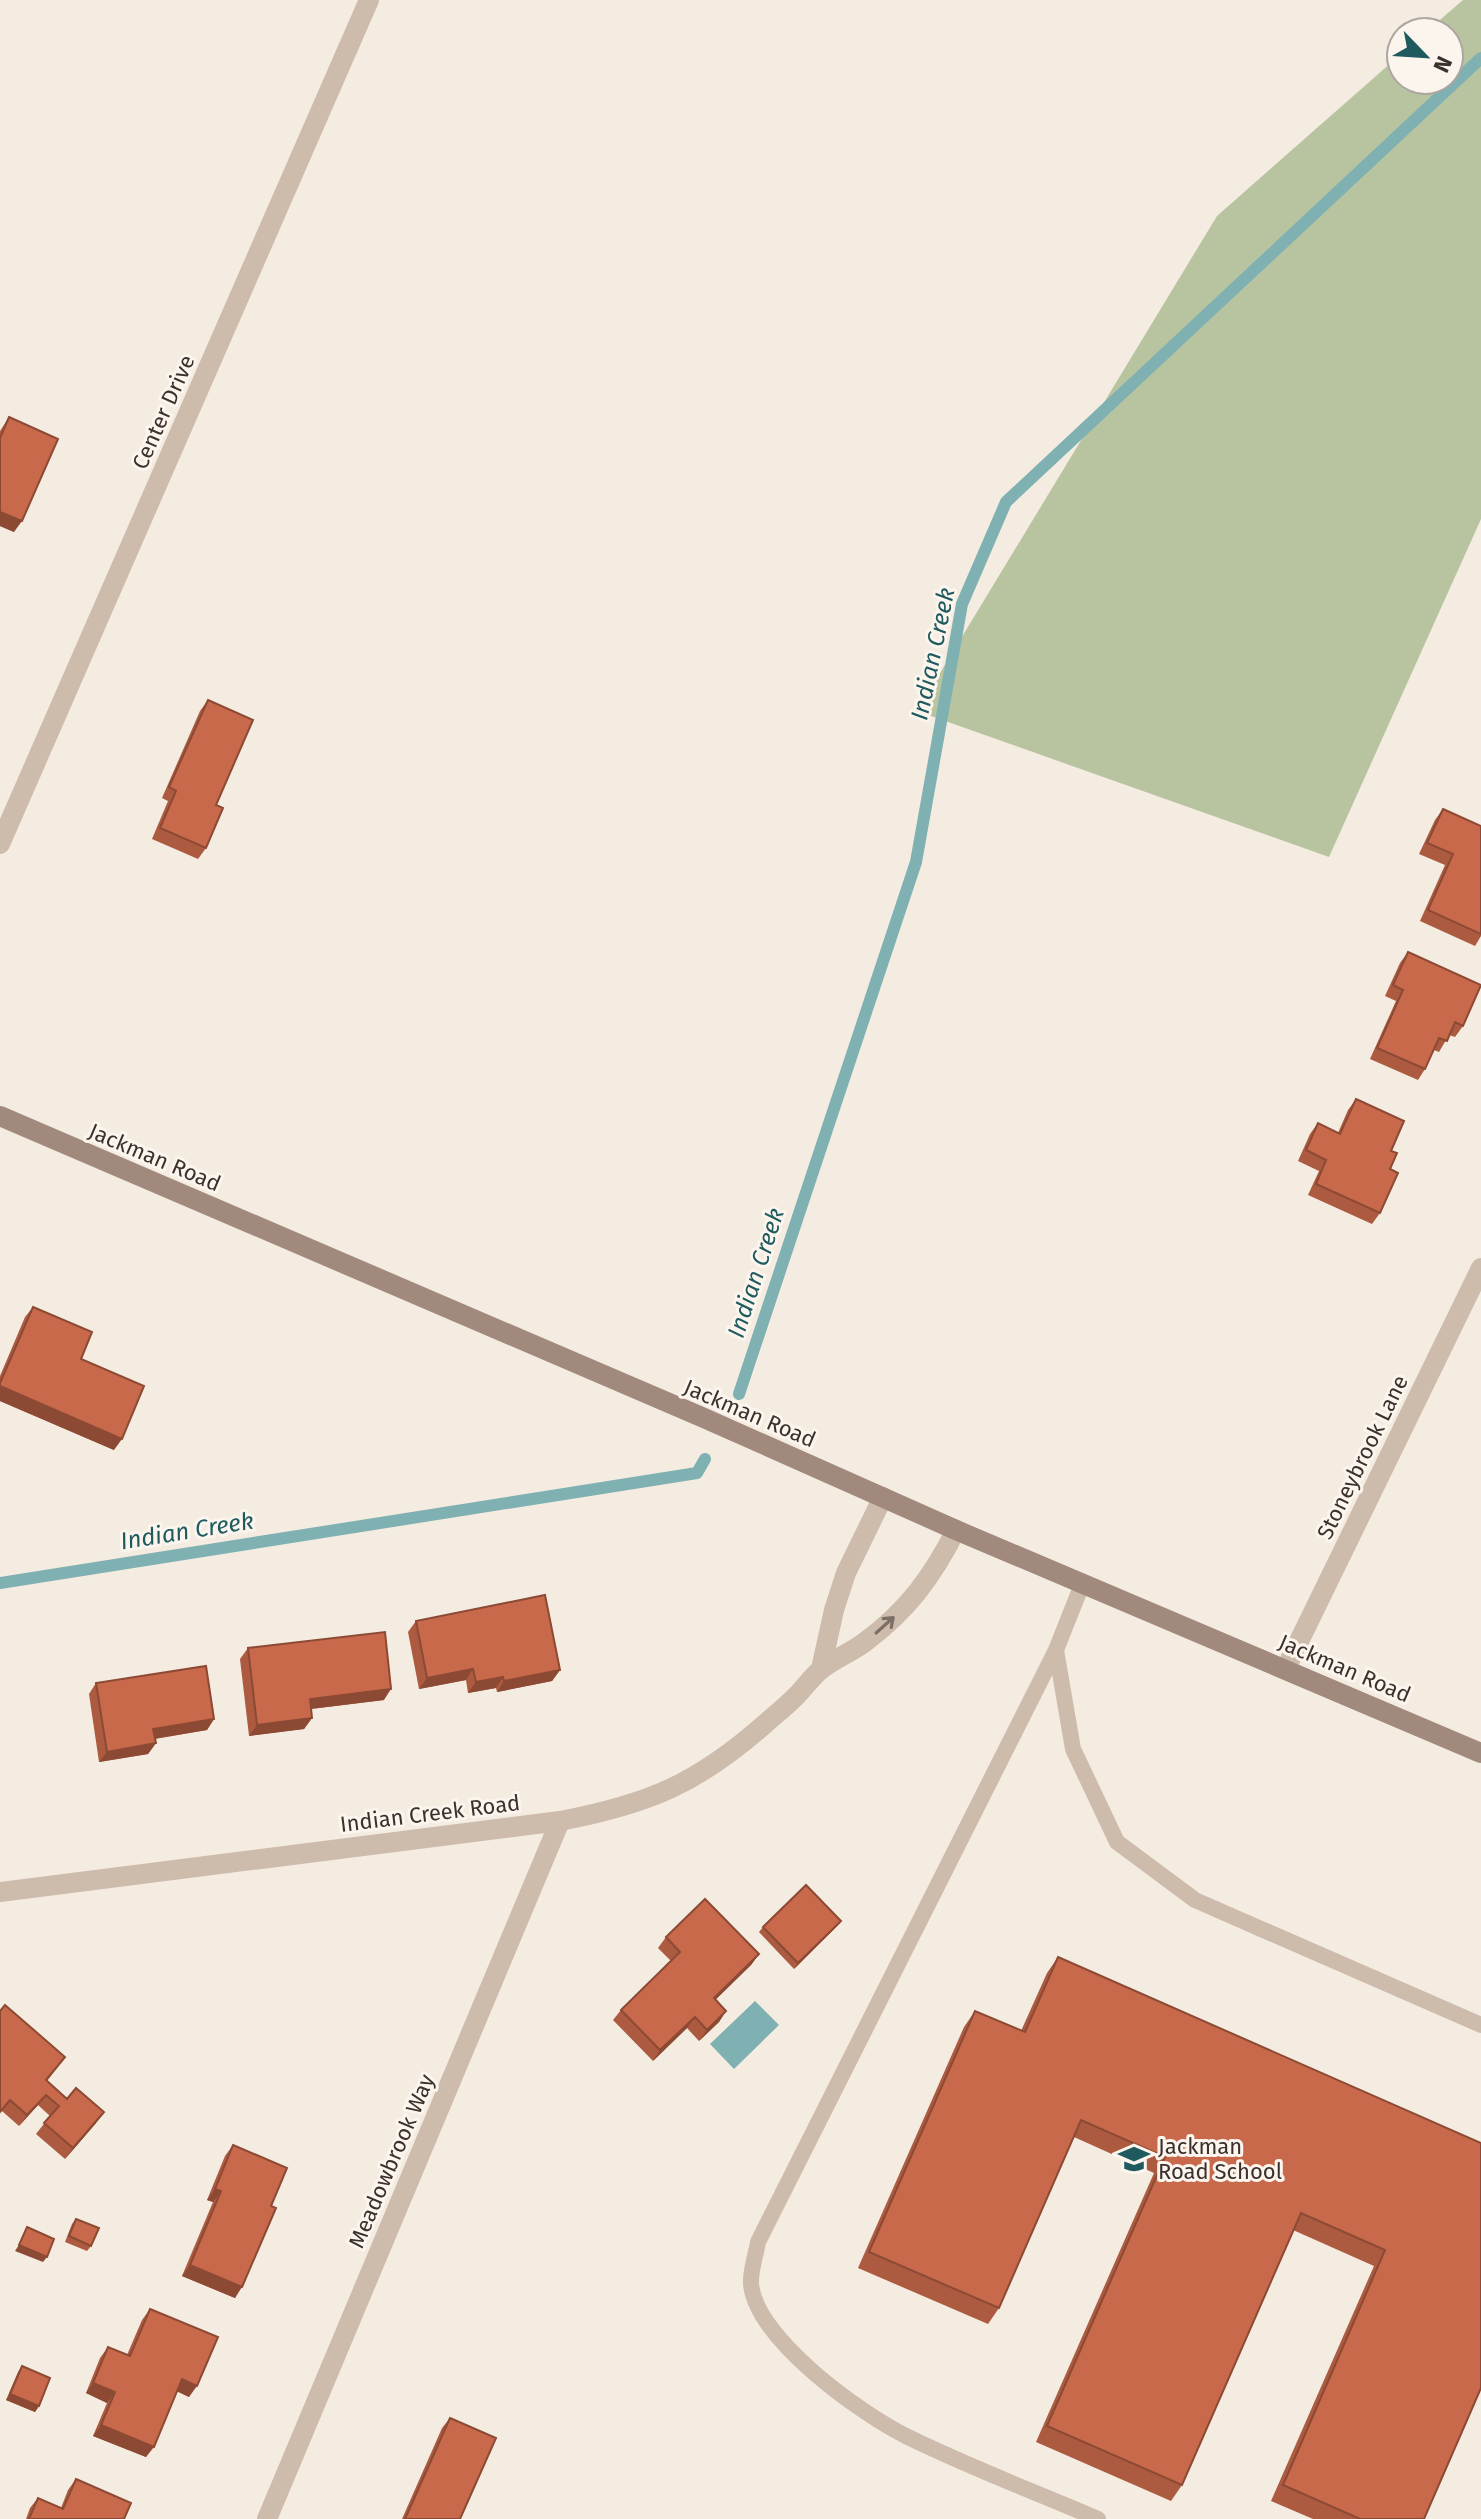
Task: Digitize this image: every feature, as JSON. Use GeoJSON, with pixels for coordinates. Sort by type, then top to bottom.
{"type":"FeatureCollection","features":[{"type":"Feature","properties":{"kind":"street","name":"Center Drive"},"geometry":{"type":"LineString","coordinates":[[0,844],[369,0]]}},
{"type":"Feature","properties":{"kind":"street","name":"Jackman Road"},"geometry":{"type":"LineString","coordinates":[[0,1116],[956,1530],[1481,1753]]}},
{"type":"Feature","properties":{"kind":"street","name":"Stoneybrook Lane"},"geometry":{"type":"LineString","coordinates":[[1286,1668],[1481,1268]]}},
{"type":"Feature","properties":{"kind":"street","name":"Indian Creek Road"},"geometry":{"type":"LineString","coordinates":[[821,1669],[846,1573],[883,1497]]}},
{"type":"Feature","properties":{"kind":"street","name":"Indian Creek Road"},"geometry":{"type":"LineString","coordinates":[[0,1892],[560,1821],[612,1811],[689,1782],[758,1730],[795,1698],[821,1669],[862,1645],[912,1600],[936,1569],[956,1530]]}},
{"type":"Feature","properties":{"kind":"street","name":"Meadowbrook Way"},"geometry":{"type":"LineString","coordinates":[[267,2519],[560,1821]]}},
{"type":"Feature","properties":{"kind":"lane"},"geometry":{"type":"LineString","coordinates":[[1083,1582],[1056,1650],[758,2242],[751,2283],[761,2316],[790,2350],[838,2393],[906,2436],[1098,2519]]}},
{"type":"Feature","properties":{"kind":"lane"},"geometry":{"type":"LineString","coordinates":[[1056,1650],[1073,1749],[1117,1842],[1195,1900],[1480,2021]]}},
{"type":"Feature","properties":{"kind":"green space"},"geometry":{"type":"Polygon","coordinates":[[[1463,0],[1481,0],[1481,519],[1329,857],[917,711],[1217,216],[1385,68],[1385,96],[1465,96],[1465,16],[1444,16],[1463,0]]]}},
{"type":"Feature","properties":{"kind":"water"},"geometry":{"type":"Polygon","coordinates":[[[755,2001],[779,2025],[734,2069],[710,2044],[755,2001]]]}},
{"type":"Feature","properties":{"kind":"building"},"geometry":{"type":"Polygon","coordinates":[[[9,417],[58,439],[22,521],[0,512],[0,438],[9,417]]]}},
{"type":"Feature","properties":{"kind":"building"},"geometry":{"type":"Polygon","coordinates":[[[208,700],[253,720],[216,805],[223,808],[206,848],[160,828],[176,791],[169,787],[208,700]]]}},
{"type":"Feature","properties":{"kind":"building"},"geometry":{"type":"Polygon","coordinates":[[[1443,809],[1481,826],[1481,934],[1428,910],[1453,854],[1427,843],[1443,809]]]}},
{"type":"Feature","properties":{"kind":"building"},"geometry":{"type":"Polygon","coordinates":[[[1408,952],[1481,985],[1463,1026],[1455,1022],[1447,1041],[1439,1038],[1425,1069],[1377,1048],[1403,990],[1393,985],[1408,952]]]}},
{"type":"Feature","properties":{"kind":"building"},"geometry":{"type":"Polygon","coordinates":[[[1356,1099],[1404,1121],[1391,1151],[1397,1153],[1390,1169],[1398,1173],[1380,1213],[1316,1184],[1326,1160],[1306,1150],[1318,1123],[1340,1134],[1356,1099]]]}},
{"type":"Feature","properties":{"kind":"building"},"geometry":{"type":"Polygon","coordinates":[[[33,1307],[92,1332],[81,1359],[144,1386],[122,1439],[0,1386],[33,1307]]]}},
{"type":"Feature","properties":{"kind":"building"},"geometry":{"type":"Polygon","coordinates":[[[545,1595],[560,1670],[504,1681],[503,1677],[476,1682],[473,1669],[427,1678],[416,1621],[545,1595]]]}},
{"type":"Feature","properties":{"kind":"building"},"geometry":{"type":"Polygon","coordinates":[[[385,1632],[391,1689],[310,1699],[312,1718],[257,1725],[248,1648],[385,1632]]]}},
{"type":"Feature","properties":{"kind":"building"},"geometry":{"type":"Polygon","coordinates":[[[206,1666],[214,1719],[153,1729],[156,1743],[107,1752],[96,1683],[206,1666]]]}},
{"type":"Feature","properties":{"kind":"building"},"geometry":{"type":"Polygon","coordinates":[[[806,1885],[841,1921],[798,1963],[763,1927],[806,1885]]]}},
{"type":"Feature","properties":{"kind":"building"},"geometry":{"type":"Polygon","coordinates":[[[705,1899],[759,1954],[714,1998],[726,2011],[707,2030],[695,2017],[660,2050],[621,2010],[680,1952],[666,1937],[705,1899]]]}},
{"type":"Feature","properties":{"kind":"building"},"geometry":{"type":"Polygon","coordinates":[[[1058,1957],[1481,2143],[1481,2388],[1424,2519],[1360,2519],[1283,2485],[1385,2250],[1301,2213],[1182,2485],[1047,2426],[1165,2157],[1081,2120],[999,2308],[869,2252],[975,2011],[1025,2032],[1058,1957]]]}},
{"type":"Feature","properties":{"kind":"building"},"geometry":{"type":"Polygon","coordinates":[[[5,2005],[65,2057],[46,2080],[67,2099],[76,2088],[104,2112],[73,2148],[44,2123],[59,2106],[46,2095],[27,2115],[10,2100],[0,2112],[0,2011],[5,2005]]]}},
{"type":"Feature","properties":{"kind":"building"},"geometry":{"type":"Polygon","coordinates":[[[233,2145],[287,2168],[271,2206],[276,2208],[242,2287],[190,2265],[221,2191],[215,2189],[233,2145]]]}},
{"type":"Feature","properties":{"kind":"building"},"geometry":{"type":"Polygon","coordinates":[[[76,2219],[99,2228],[91,2246],[69,2236],[76,2219]]]}},
{"type":"Feature","properties":{"kind":"building"},"geometry":{"type":"Polygon","coordinates":[[[27,2227],[54,2239],[47,2257],[19,2245],[27,2227]]]}},
{"type":"Feature","properties":{"kind":"building"},"geometry":{"type":"Polygon","coordinates":[[[150,2309],[218,2337],[197,2386],[182,2379],[154,2447],[101,2425],[115,2392],[93,2383],[108,2347],[130,2356],[150,2309]]]}},
{"type":"Feature","properties":{"kind":"building"},"geometry":{"type":"Polygon","coordinates":[[[22,2366],[50,2378],[39,2406],[10,2394],[22,2366]]]}},
{"type":"Feature","properties":{"kind":"building"},"geometry":{"type":"Polygon","coordinates":[[[450,2418],[496,2438],[460,2519],[405,2519],[450,2418]]]}},
{"type":"Feature","properties":{"kind":"building"},"geometry":{"type":"Polygon","coordinates":[[[76,2479],[131,2503],[124,2519],[29,2519],[38,2498],[63,2509],[76,2479]]]}},
{"type":"Feature","properties":{"kind":"waterway","name":"Indian Creek"},"geometry":{"type":"LineString","coordinates":[[739,1394],[916,862],[962,604],[1006,502],[1481,58]]}},
{"type":"Feature","properties":{"kind":"waterway","name":"Indian Creek"},"geometry":{"type":"LineString","coordinates":[[0,1583],[697,1473],[705,1459]]}},
{"type":"Feature","properties":{"kind":"place","name":"Jackman Road School"},"geometry":{"type":"Point","coordinates":[1134,2159]}}]}
